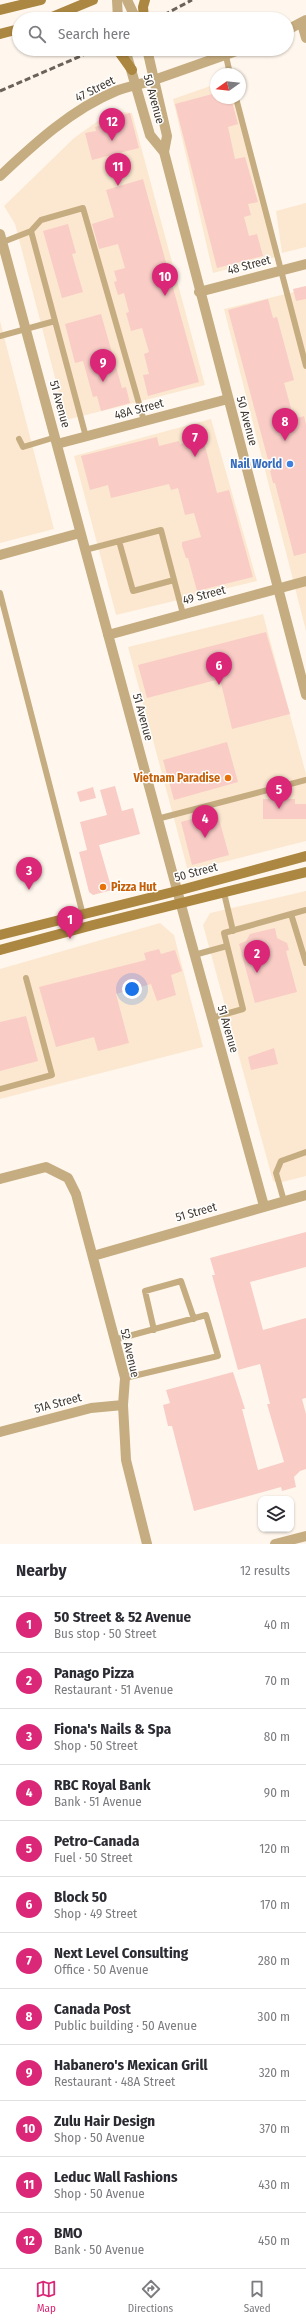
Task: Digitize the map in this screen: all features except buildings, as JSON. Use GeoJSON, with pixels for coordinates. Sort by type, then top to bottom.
{"type":"FeatureCollection","features":[{"type":"Feature","properties":{"kind":"main road"},"geometry":{"type":"LineString","coordinates":[[0,10],[22,0]]}},
{"type":"Feature","properties":{"kind":"main road"},"geometry":{"type":"LineString","coordinates":[[0,10],[41,0]]}},
{"type":"Feature","properties":{"kind":"main road"},"geometry":{"type":"LineString","coordinates":[[64,12],[93,0]]}},
{"type":"Feature","properties":{"kind":"main road"},"geometry":{"type":"LineString","coordinates":[[143,12],[145,0]]}},
{"type":"Feature","properties":{"kind":"main road"},"geometry":{"type":"LineString","coordinates":[[0,34],[12,30]]}},
{"type":"Feature","properties":{"kind":"main road"},"geometry":{"type":"LineString","coordinates":[[122,56],[132,70]]}},
{"type":"Feature","properties":{"kind":"main road","name":"50 Street"},"geometry":{"type":"LineString","coordinates":[[0,935],[177,892],[306,856]]}},
{"type":"Feature","properties":{"kind":"main road"},"geometry":{"type":"LineString","coordinates":[[0,950],[93,924],[180,904],[306,872]]}},
{"type":"Feature","properties":{"kind":"street"},"geometry":{"type":"LineString","coordinates":[[117,0],[118,12]]}},
{"type":"Feature","properties":{"kind":"street"},"geometry":{"type":"LineString","coordinates":[[127,0],[133,12]]}},
{"type":"Feature","properties":{"kind":"street"},"geometry":{"type":"LineString","coordinates":[[294,27],[304,22],[306,38]]}},
{"type":"Feature","properties":{"kind":"street","name":"50 Avenue"},"geometry":{"type":"LineString","coordinates":[[127,56],[150,135],[164,152]]}},
{"type":"Feature","properties":{"kind":"street","name":"50 Avenue"},"geometry":{"type":"LineString","coordinates":[[149,56],[167,136],[164,152],[199,292],[306,695]]}},
{"type":"Feature","properties":{"kind":"street","name":"47 Street"},"geometry":{"type":"LineString","coordinates":[[0,176],[67,120],[116,91],[226,56]]}},
{"type":"Feature","properties":{"kind":"street","name":"51 Avenue"},"geometry":{"type":"LineString","coordinates":[[2,238],[180,904],[264,1206]]}},
{"type":"Feature","properties":{"kind":"street","name":"48 Street"},"geometry":{"type":"LineString","coordinates":[[199,292],[306,264]]}},
{"type":"Feature","properties":{"kind":"street","name":"48A Street"},"geometry":{"type":"LineString","coordinates":[[57,441],[86,437],[228,399]]}},
{"type":"Feature","properties":{"kind":"street"},"geometry":{"type":"LineString","coordinates":[[0,555],[80,533]]}},
{"type":"Feature","properties":{"kind":"street","name":"49 Street"},"geometry":{"type":"LineString","coordinates":[[108,635],[306,581]]}},
{"type":"Feature","properties":{"kind":"street","name":"52 Avenue"},"geometry":{"type":"LineString","coordinates":[[0,1179],[46,1167],[68,1178],[76,1194],[125,1378],[124,1405],[126,1460],[147,1544]]}},
{"type":"Feature","properties":{"kind":"street","name":"51 Street"},"geometry":{"type":"LineString","coordinates":[[93,1256],[306,1195]]}},
{"type":"Feature","properties":{"kind":"street","name":"51A Street"},"geometry":{"type":"LineString","coordinates":[[0,1432],[91,1408],[124,1405]]}},
{"type":"Feature","properties":{"kind":"street"},"geometry":{"type":"LineString","coordinates":[[275,1544],[306,1536]]}},
{"type":"Feature","properties":{"kind":"lane"},"geometry":{"type":"LineString","coordinates":[[226,56],[229,68]]}},
{"type":"Feature","properties":{"kind":"lane"},"geometry":{"type":"LineString","coordinates":[[238,104],[306,366]]}},
{"type":"Feature","properties":{"kind":"lane"},"geometry":{"type":"LineString","coordinates":[[2,238],[31,232],[41,220],[83,208],[144,421]]}},
{"type":"Feature","properties":{"kind":"lane"},"geometry":{"type":"LineString","coordinates":[[31,232],[86,437]]}},
{"type":"Feature","properties":{"kind":"lane"},"geometry":{"type":"LineString","coordinates":[[0,336],[55,321]]}},
{"type":"Feature","properties":{"kind":"lane"},"geometry":{"type":"LineString","coordinates":[[19,439],[23,447],[57,441]]}},
{"type":"Feature","properties":{"kind":"lane"},"geometry":{"type":"LineString","coordinates":[[85,550],[161,530],[183,614]]}},
{"type":"Feature","properties":{"kind":"lane"},"geometry":{"type":"LineString","coordinates":[[119,541],[133,591],[174,580]]}},
{"type":"Feature","properties":{"kind":"lane"},"geometry":{"type":"LineString","coordinates":[[0,593],[83,915]]}},
{"type":"Feature","properties":{"kind":"lane"},"geometry":{"type":"LineString","coordinates":[[157,819],[306,780]]}},
{"type":"Feature","properties":{"kind":"lane"},"geometry":{"type":"LineString","coordinates":[[224,893],[233,931]]}},
{"type":"Feature","properties":{"kind":"lane"},"geometry":{"type":"LineString","coordinates":[[212,1018],[243,1009],[224,933],[306,910]]}},
{"type":"Feature","properties":{"kind":"lane"},"geometry":{"type":"LineString","coordinates":[[291,914],[305,955],[306,963]]}},
{"type":"Feature","properties":{"kind":"lane"},"geometry":{"type":"LineString","coordinates":[[194,955],[227,946]]}},
{"type":"Feature","properties":{"kind":"lane"},"geometry":{"type":"LineString","coordinates":[[0,1089],[52,1075],[26,978]]}},
{"type":"Feature","properties":{"kind":"lane"},"geometry":{"type":"LineString","coordinates":[[284,1201],[276,1172],[281,1161],[306,1152]]}},
{"type":"Feature","properties":{"kind":"lane"},"geometry":{"type":"LineString","coordinates":[[154,1330],[145,1291],[181,1280],[194,1319]]}},
{"type":"Feature","properties":{"kind":"lane"},"geometry":{"type":"LineString","coordinates":[[114,1340],[206,1315],[218,1356],[125,1378]]}},
{"type":"Feature","properties":{"kind":"shaded area"},"geometry":{"type":"Polygon","coordinates":[[[210,86],[210,104],[238,104],[276,257],[213,273],[173,99],[210,86]]]}},
{"type":"Feature","properties":{"kind":"shaded area"},"geometry":{"type":"Polygon","coordinates":[[[112,111],[132,113],[205,385],[66,420],[15,224],[4,206],[74,138],[112,111]]]}},
{"type":"Feature","properties":{"kind":"shaded area"},"geometry":{"type":"Polygon","coordinates":[[[306,203],[306,247],[282,253],[276,211],[306,203]]]}},
{"type":"Feature","properties":{"kind":"shaded area"},"geometry":{"type":"Polygon","coordinates":[[[306,289],[306,631],[224,309],[306,289]]]}},
{"type":"Feature","properties":{"kind":"shaded area"},"geometry":{"type":"Polygon","coordinates":[[[0,321],[54,529],[0,543],[0,321]]]}},
{"type":"Feature","properties":{"kind":"shaded area"},"geometry":{"type":"Polygon","coordinates":[[[211,419],[257,581],[116,615],[74,456],[211,419]]]}},
{"type":"Feature","properties":{"kind":"shaded area"},"geometry":{"type":"Polygon","coordinates":[[[263,614],[306,774],[306,841],[188,871],[128,647],[263,614]]]}},
{"type":"Feature","properties":{"kind":"shaded area"},"geometry":{"type":"Polygon","coordinates":[[[306,891],[306,1176],[278,1183],[273,1181],[203,925],[210,913],[306,891]]]}},
{"type":"Feature","properties":{"kind":"shaded area"},"geometry":{"type":"Polygon","coordinates":[[[160,923],[174,935],[203,1047],[0,1099],[0,969],[160,923]]]}},
{"type":"Feature","properties":{"kind":"railway"},"geometry":{"type":"LineString","coordinates":[[169,12],[192,0]]}},
{"type":"Feature","properties":{"kind":"railway"},"geometry":{"type":"LineString","coordinates":[[0,91],[81,56]]}},
{"type":"Feature","properties":{"kind":"place","name":"BMO"},"geometry":{"type":"Point","coordinates":[112,141]}},
{"type":"Feature","properties":{"kind":"place","name":"Leduc Wall Fashions"},"geometry":{"type":"Point","coordinates":[118,186]}},
{"type":"Feature","properties":{"kind":"place","name":"Zulu Hair Design"},"geometry":{"type":"Point","coordinates":[165,296]}},
{"type":"Feature","properties":{"kind":"place","name":"Habanero's Mexican Grill"},"geometry":{"type":"Point","coordinates":[103,382]}},
{"type":"Feature","properties":{"kind":"place","name":"Canada Post"},"geometry":{"type":"Point","coordinates":[285,441]}},
{"type":"Feature","properties":{"kind":"place","name":"Next Level Consulting"},"geometry":{"type":"Point","coordinates":[195,457]}},
{"type":"Feature","properties":{"kind":"place","name":"Nail World"},"geometry":{"type":"Point","coordinates":[290,464]}},
{"type":"Feature","properties":{"kind":"place","name":"Block 50"},"geometry":{"type":"Point","coordinates":[219,685]}},
{"type":"Feature","properties":{"kind":"place","name":"Vietnam Paradise"},"geometry":{"type":"Point","coordinates":[228,778]}},
{"type":"Feature","properties":{"kind":"place","name":"Petro-Canada"},"geometry":{"type":"Point","coordinates":[279,809]}},
{"type":"Feature","properties":{"kind":"place","name":"RBC Royal Bank"},"geometry":{"type":"Point","coordinates":[205,838]}},
{"type":"Feature","properties":{"kind":"place","name":"Pizza Hut"},"geometry":{"type":"Point","coordinates":[103,887]}},
{"type":"Feature","properties":{"kind":"place","name":"Fiona's Nails & Spa"},"geometry":{"type":"Point","coordinates":[29,890]}},
{"type":"Feature","properties":{"kind":"place","name":"50 Street & 52 Avenue"},"geometry":{"type":"Point","coordinates":[70,939]}},
{"type":"Feature","properties":{"kind":"place","name":"Panago Pizza"},"geometry":{"type":"Point","coordinates":[257,973]}}]}
